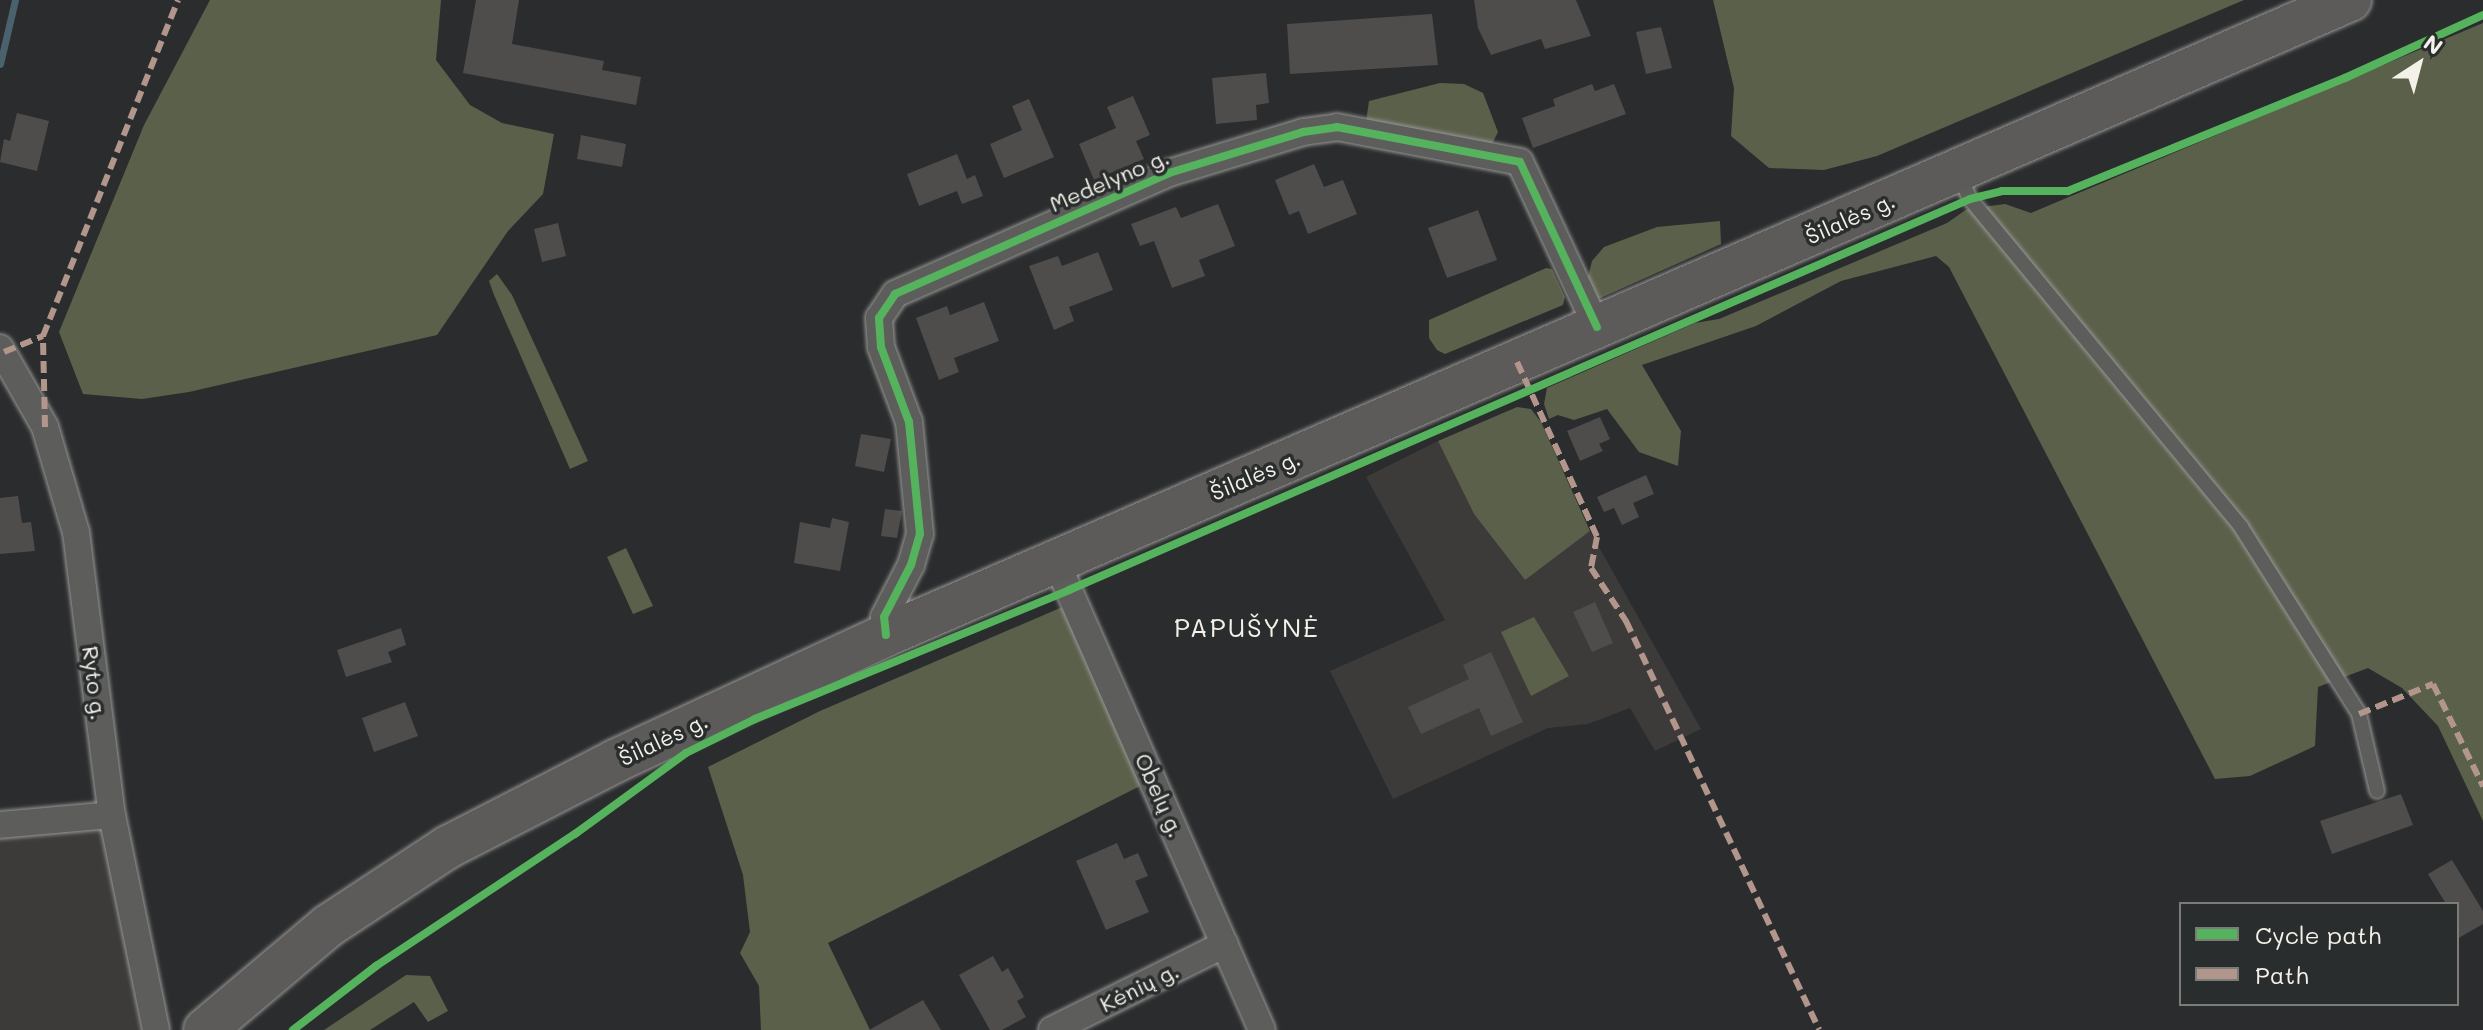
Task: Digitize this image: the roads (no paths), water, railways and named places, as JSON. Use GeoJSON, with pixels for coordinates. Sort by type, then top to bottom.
{"type":"FeatureCollection","features":[{"type":"Feature","properties":{"kind":"main road","name":"Šilalės g."},"geometry":{"type":"LineString","coordinates":[[205,1030],[328,926],[448,847],[886,635],[2350,0]]}},
{"type":"Feature","properties":{"kind":"street","name":"Medelyno g."},"geometry":{"type":"LineString","coordinates":[[886,635],[884,617],[920,534],[909,422],[881,347],[879,318],[895,294],[1169,173],[1303,132],[1337,127],[1520,162],[1597,327]]}},
{"type":"Feature","properties":{"kind":"street","name":"Ryto g."},"geometry":{"type":"LineString","coordinates":[[0,348],[45,427],[64,481],[76,532],[112,815],[156,1030]]}},
{"type":"Feature","properties":{"kind":"street","name":"Obelų g."},"geometry":{"type":"LineString","coordinates":[[1056,561],[1262,1030]]}},
{"type":"Feature","properties":{"kind":"street"},"geometry":{"type":"LineString","coordinates":[[0,825],[112,815]]}},
{"type":"Feature","properties":{"kind":"street","name":"Kėnių g."},"geometry":{"type":"LineString","coordinates":[[1052,1030],[1225,944]]}},
{"type":"Feature","properties":{"kind":"lane"},"geometry":{"type":"LineString","coordinates":[[1956,171],[1970,199],[2241,527],[2359,714],[2377,791]]}},
{"type":"Feature","properties":{"kind":"waterway"},"geometry":{"type":"LineString","coordinates":[[0,64],[15,0]]}},
{"type":"Feature","properties":{"kind":"district","name":"PAPUŠYNĖ"},"geometry":{"type":"Point","coordinates":[1247,628]}}]}
